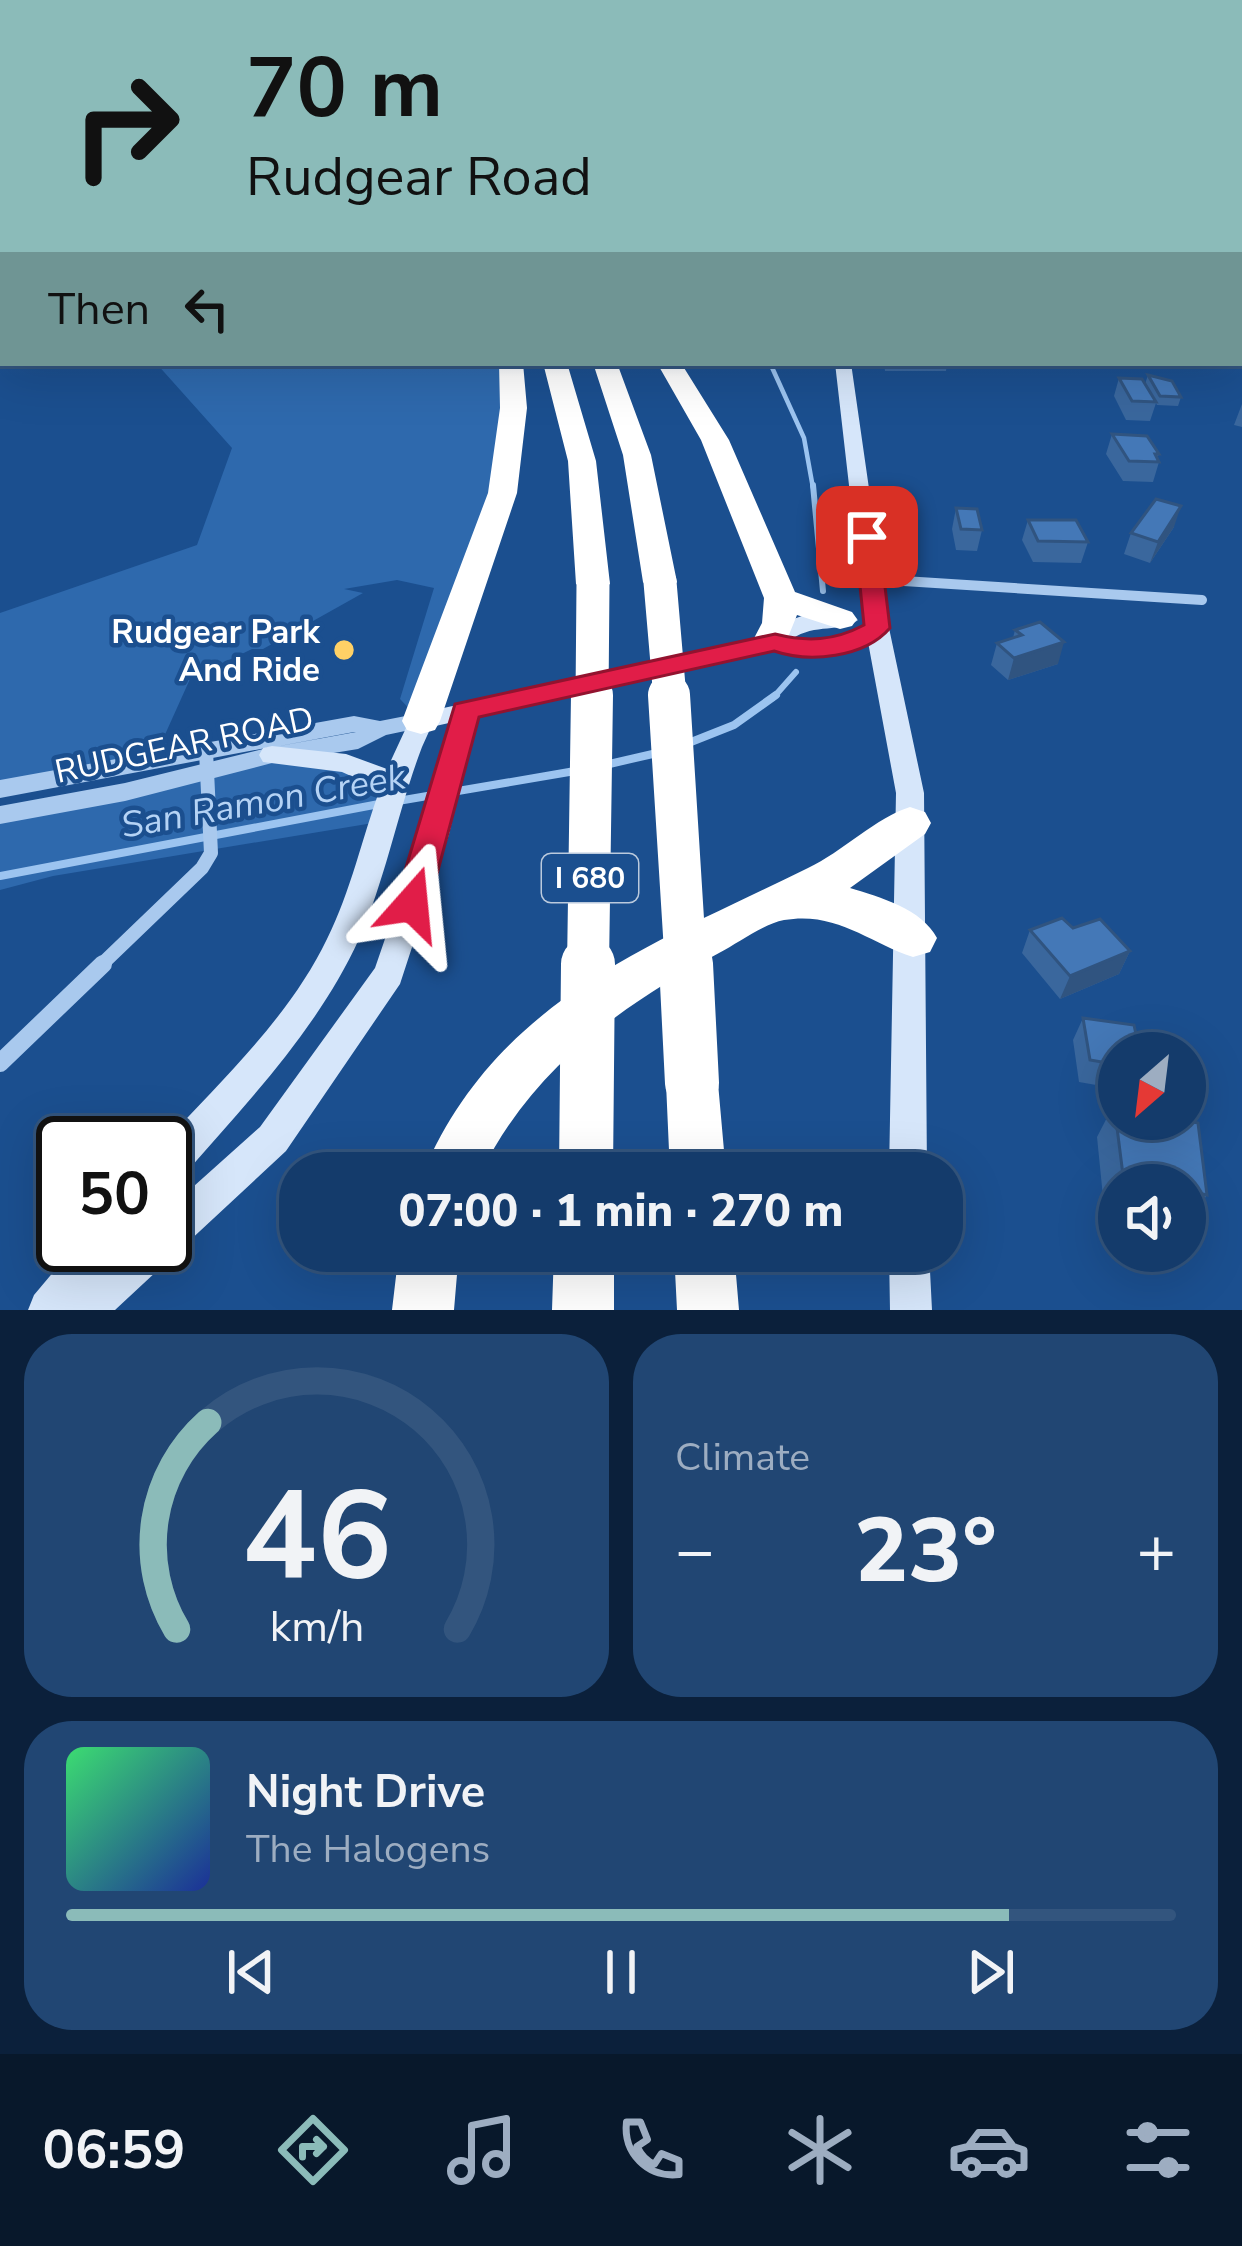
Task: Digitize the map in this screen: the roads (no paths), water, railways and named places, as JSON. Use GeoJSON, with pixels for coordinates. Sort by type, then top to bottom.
{"type":"FeatureCollection","features":[{"type":"Feature","properties":{"kind":"highway"},"geometry":{"type":"LineString","coordinates":[[422,721],[427,694],[507,490],[516,432],[511,366]]}},
{"type":"Feature","properties":{"kind":"highway","name":"I 680"},"geometry":{"type":"LineString","coordinates":[[556,366],[582,460],[593,584],[586,1152]]}},
{"type":"Feature","properties":{"kind":"highway","name":"I 680"},"geometry":{"type":"LineString","coordinates":[[606,366],[638,454],[660,582],[697,1152]]}},
{"type":"Feature","properties":{"kind":"highway"},"geometry":{"type":"LineString","coordinates":[[671,366],[715,440],[781,598],[772,643]]}},
{"type":"Feature","properties":{"kind":"highway"},"geometry":{"type":"LineString","coordinates":[[781,598],[840,619]]}},
{"type":"Feature","properties":{"kind":"highway"},"geometry":{"type":"LineString","coordinates":[[463,1152],[487,1108],[535,1051],[592,1004],[653,965],[865,861],[910,823]]}},
{"type":"Feature","properties":{"kind":"highway"},"geometry":{"type":"LineString","coordinates":[[771,906],[827,899],[851,904],[913,938]]}},
{"type":"Feature","properties":{"kind":"highway"},"geometry":{"type":"LineString","coordinates":[[423,1310],[427,1272]]}},
{"type":"Feature","properties":{"kind":"highway"},"geometry":{"type":"LineString","coordinates":[[583,1310],[584,1272]]}},
{"type":"Feature","properties":{"kind":"highway"},"geometry":{"type":"LineString","coordinates":[[705,1272],[708,1310]]}},
{"type":"Feature","properties":{"kind":"main road"},"geometry":{"type":"LineString","coordinates":[[843,366],[877,628],[910,793],[913,938],[908,1152]]}},
{"type":"Feature","properties":{"kind":"main road","name":"RUDGEAR ROAD"},"geometry":{"type":"LineString","coordinates":[[772,643],[801,622],[840,619],[877,628]]}},
{"type":"Feature","properties":{"kind":"main road","name":"RUDGEAR ROAD"},"geometry":{"type":"LineString","coordinates":[[422,721],[772,643],[800,651],[852,642],[877,628]]}},
{"type":"Feature","properties":{"kind":"main road"},"geometry":{"type":"LineString","coordinates":[[192,1213],[273,1139],[389,974],[435,834],[466,711]]}},
{"type":"Feature","properties":{"kind":"main road"},"geometry":{"type":"LineString","coordinates":[[192,1137],[296,1018],[343,940],[379,844],[403,757],[422,721]]}},
{"type":"Feature","properties":{"kind":"main road"},"geometry":{"type":"LineString","coordinates":[[277,746],[346,763],[395,784]]}},
{"type":"Feature","properties":{"kind":"main road"},"geometry":{"type":"LineString","coordinates":[[49,1310],[80,1272]]}},
{"type":"Feature","properties":{"kind":"main road"},"geometry":{"type":"LineString","coordinates":[[86,1310],[128,1272]]}},
{"type":"Feature","properties":{"kind":"main road"},"geometry":{"type":"LineString","coordinates":[[910,1272],[911,1310]]}},
{"type":"Feature","properties":{"kind":"street"},"geometry":{"type":"LineString","coordinates":[[872,579],[1202,600]]}},
{"type":"Feature","properties":{"kind":"street","name":"RUDGEAR ROAD"},"geometry":{"type":"LineString","coordinates":[[0,815],[277,746],[358,741],[380,729],[422,721]]}},
{"type":"Feature","properties":{"kind":"street","name":"RUDGEAR ROAD"},"geometry":{"type":"LineString","coordinates":[[0,789],[207,762]]}},
{"type":"Feature","properties":{"kind":"street"},"geometry":{"type":"LineString","coordinates":[[0,1063],[202,868],[212,853],[207,762]]}},
{"type":"Feature","properties":{"kind":"waterway","name":"San Ramon Creek"},"geometry":{"type":"LineString","coordinates":[[771,366],[804,438],[813,488]]}},
{"type":"Feature","properties":{"kind":"waterway","name":"San Ramon Creek"},"geometry":{"type":"LineString","coordinates":[[813,485],[823,591]]}},
{"type":"Feature","properties":{"kind":"waterway","name":"San Ramon Creek"},"geometry":{"type":"LineString","coordinates":[[775,696],[796,672]]}},
{"type":"Feature","properties":{"kind":"waterway","name":"San Ramon Creek"},"geometry":{"type":"LineString","coordinates":[[686,744],[734,725],[775,696]]}},
{"type":"Feature","properties":{"kind":"waterway","name":"San Ramon Creek"},"geometry":{"type":"LineString","coordinates":[[605,765],[657,753]]}},
{"type":"Feature","properties":{"kind":"waterway","name":"San Ramon Creek"},"geometry":{"type":"LineString","coordinates":[[452,792],[575,771]]}},
{"type":"Feature","properties":{"kind":"waterway","name":"San Ramon Creek"},"geometry":{"type":"LineString","coordinates":[[398,801],[439,794]]}},
{"type":"Feature","properties":{"kind":"waterway","name":"San Ramon Creek"},"geometry":{"type":"LineString","coordinates":[[0,876],[379,804]]}},
{"type":"Feature","properties":{"kind":"place","name":"Rudgear Park And Ride"},"geometry":{"type":"Point","coordinates":[344,650]}}]}
